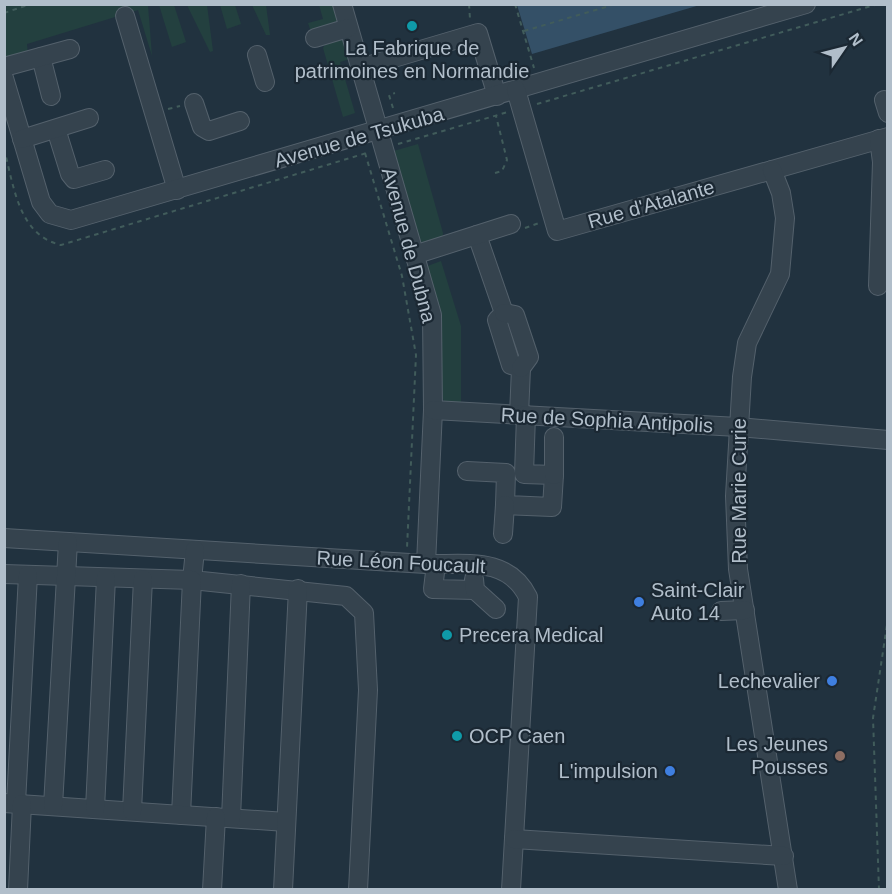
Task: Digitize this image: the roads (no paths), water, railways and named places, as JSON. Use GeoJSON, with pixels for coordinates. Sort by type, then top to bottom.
{"type":"FeatureCollection","features":[{"type":"Feature","properties":{"kind":"street","name":"Avenue de Dubna"},"geometry":{"type":"LineString","coordinates":[[342,4],[432,315],[431,564],[433,589],[475,590]]}},
{"type":"Feature","properties":{"kind":"street","name":"Avenue de Tsukuba"},"geometry":{"type":"LineString","coordinates":[[4,78],[41,202],[56,218],[71,220],[360,137],[806,4]]}},
{"type":"Feature","properties":{"kind":"street"},"geometry":{"type":"LineString","coordinates":[[125,16],[177,190]]}},
{"type":"Feature","properties":{"kind":"street"},"geometry":{"type":"LineString","coordinates":[[315,38],[348,28]]}},
{"type":"Feature","properties":{"kind":"street"},"geometry":{"type":"LineString","coordinates":[[360,68],[478,33],[497,96]]}},
{"type":"Feature","properties":{"kind":"street"},"geometry":{"type":"LineString","coordinates":[[4,67],[70,49]]}},
{"type":"Feature","properties":{"kind":"street"},"geometry":{"type":"LineString","coordinates":[[257,55],[265,82]]}},
{"type":"Feature","properties":{"kind":"street"},"geometry":{"type":"LineString","coordinates":[[40,57],[51,96]]}},
{"type":"Feature","properties":{"kind":"street","name":"Rue d'Atalante"},"geometry":{"type":"LineString","coordinates":[[516,90],[557,231],[883,138]]}},
{"type":"Feature","properties":{"kind":"street"},"geometry":{"type":"LineString","coordinates":[[194,103],[202,127],[209,130],[240,121]]}},
{"type":"Feature","properties":{"kind":"street"},"geometry":{"type":"LineString","coordinates":[[22,139],[89,118]]}},
{"type":"Feature","properties":{"kind":"street"},"geometry":{"type":"LineString","coordinates":[[56,129],[70,174],[74,179],[105,170]]}},
{"type":"Feature","properties":{"kind":"street"},"geometry":{"type":"LineString","coordinates":[[878,286],[883,138]]}},
{"type":"Feature","properties":{"kind":"street","name":"Rue Marie Curie"},"geometry":{"type":"LineString","coordinates":[[772,170],[781,193],[785,218],[780,274],[747,343],[738,427],[735,496],[738,569],[788,890]]}},
{"type":"Feature","properties":{"kind":"street"},"geometry":{"type":"LineString","coordinates":[[414,255],[511,224]]}},
{"type":"Feature","properties":{"kind":"street"},"geometry":{"type":"LineString","coordinates":[[477,235],[504,312],[496,320],[511,365],[520,368],[523,415],[515,473],[505,505],[503,534]]}},
{"type":"Feature","properties":{"kind":"street","name":"Rue de Sophia Antipolis"},"geometry":{"type":"LineString","coordinates":[[433,410],[738,427],[888,440]]}},
{"type":"Feature","properties":{"kind":"street"},"geometry":{"type":"LineString","coordinates":[[505,505],[552,507],[554,437]]}},
{"type":"Feature","properties":{"kind":"street"},"geometry":{"type":"LineString","coordinates":[[467,471],[554,475]]}},
{"type":"Feature","properties":{"kind":"street","name":"Rue Léon Foucault"},"geometry":{"type":"LineString","coordinates":[[4,538],[405,563],[473,565],[509,573],[518,579],[528,597],[511,890]]}},
{"type":"Feature","properties":{"kind":"street"},"geometry":{"type":"LineString","coordinates":[[52,806],[68,542]]}},
{"type":"Feature","properties":{"kind":"street"},"geometry":{"type":"LineString","coordinates":[[181,814],[195,550]]}},
{"type":"Feature","properties":{"kind":"street"},"geometry":{"type":"LineString","coordinates":[[473,565],[475,590],[496,609]]}},
{"type":"Feature","properties":{"kind":"street"},"geometry":{"type":"LineString","coordinates":[[4,574],[192,580],[298,589],[346,596],[364,613],[368,690],[358,890]]}},
{"type":"Feature","properties":{"kind":"street"},"geometry":{"type":"LineString","coordinates":[[18,890],[14,803],[28,575]]}},
{"type":"Feature","properties":{"kind":"street"},"geometry":{"type":"LineString","coordinates":[[95,809],[106,578]]}},
{"type":"Feature","properties":{"kind":"street"},"geometry":{"type":"LineString","coordinates":[[132,811],[143,579]]}},
{"type":"Feature","properties":{"kind":"street"},"geometry":{"type":"LineString","coordinates":[[212,890],[224,818],[241,584]]}},
{"type":"Feature","properties":{"kind":"street"},"geometry":{"type":"LineString","coordinates":[[283,890],[298,589]]}},
{"type":"Feature","properties":{"kind":"street"},"geometry":{"type":"LineString","coordinates":[[721,611],[745,610]]}},
{"type":"Feature","properties":{"kind":"street"},"geometry":{"type":"LineString","coordinates":[[14,803],[286,822]]}},
{"type":"Feature","properties":{"kind":"street"},"geometry":{"type":"LineString","coordinates":[[514,839],[784,856]]}},
{"type":"Feature","properties":{"kind":"water"},"geometry":{"type":"Polygon","coordinates":[[[517,4],[700,5],[532,54],[517,4]]]}},
{"type":"Feature","properties":{"kind":"place","name":"La Fabrique de patrimoines en Normandie"},"geometry":{"type":"Point","coordinates":[412,26]}},
{"type":"Feature","properties":{"kind":"place","name":"Saint-Clair Auto 14"},"geometry":{"type":"Point","coordinates":[639,602]}},
{"type":"Feature","properties":{"kind":"place","name":"Precera Medical"},"geometry":{"type":"Point","coordinates":[447,635]}},
{"type":"Feature","properties":{"kind":"place","name":"Lechevalier"},"geometry":{"type":"Point","coordinates":[832,681]}},
{"type":"Feature","properties":{"kind":"place","name":"OCP Caen"},"geometry":{"type":"Point","coordinates":[457,736]}},
{"type":"Feature","properties":{"kind":"place","name":"Les Jeunes Pousses"},"geometry":{"type":"Point","coordinates":[840,756]}},
{"type":"Feature","properties":{"kind":"place","name":"L'impulsion"},"geometry":{"type":"Point","coordinates":[670,771]}}]}
